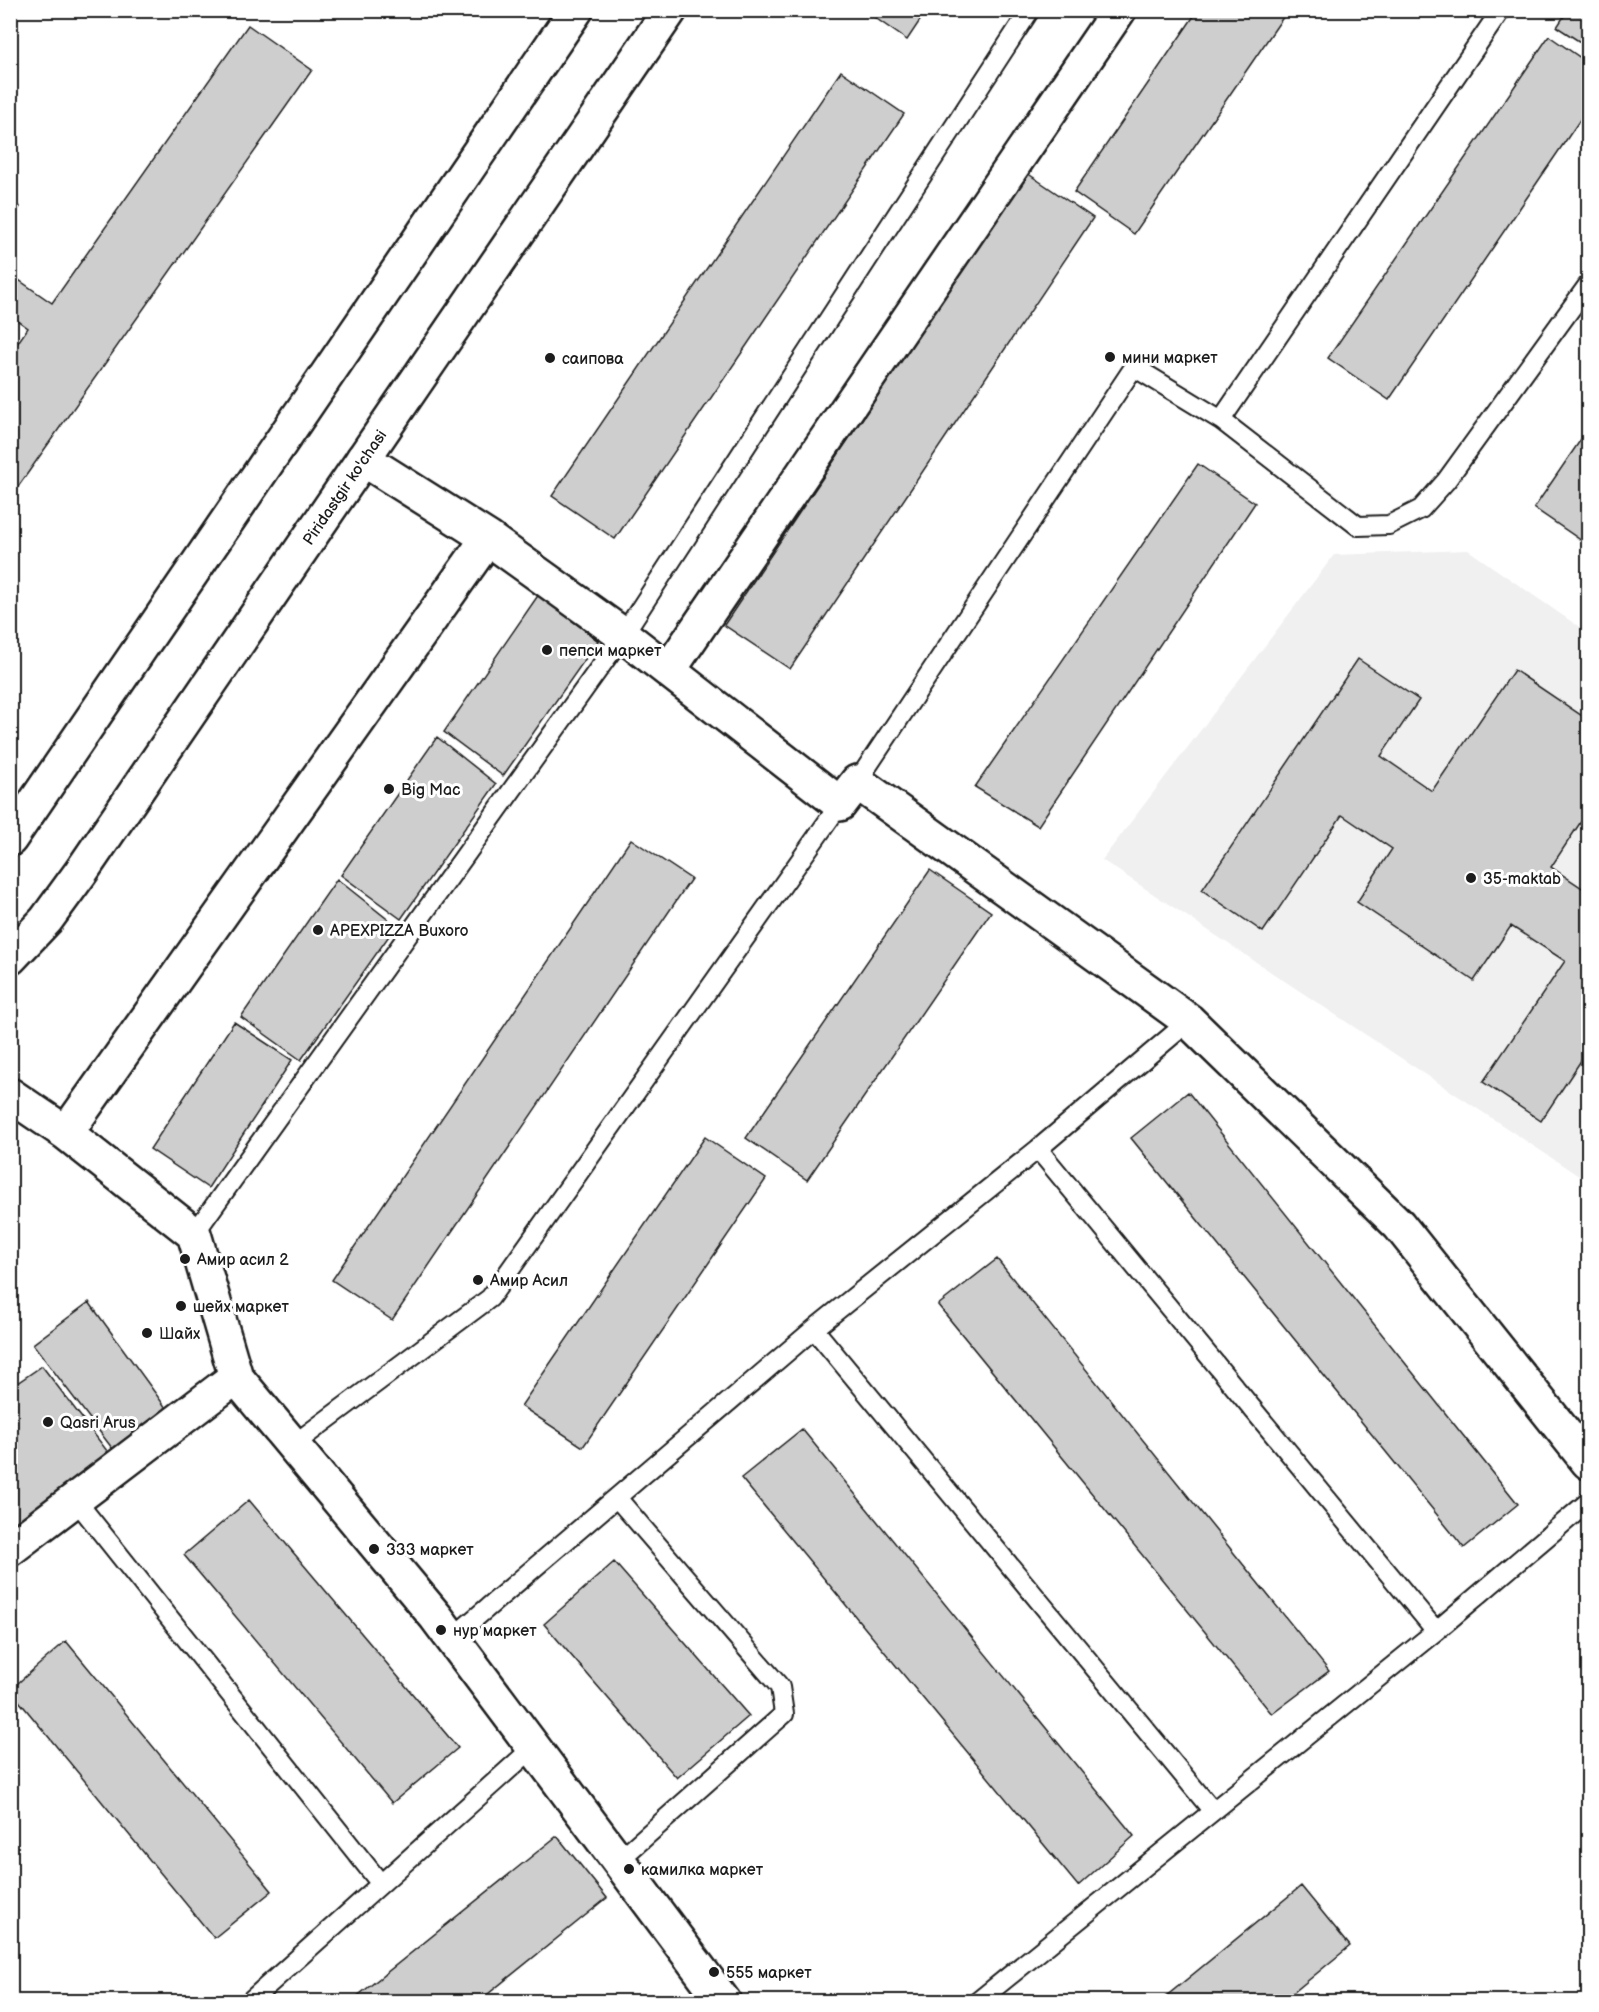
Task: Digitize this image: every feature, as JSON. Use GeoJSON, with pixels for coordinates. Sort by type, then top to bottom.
{"type":"FeatureCollection","features":[{"type":"Feature","properties":{"kind":"street"},"geometry":{"type":"LineString","coordinates":[[10,838],[576,10]]}},
{"type":"Feature","properties":{"kind":"street","name":"Piridastgir ko'chasi"},"geometry":{"type":"LineString","coordinates":[[10,958],[46,920],[81,872],[670,10]]}},
{"type":"Feature","properties":{"kind":"street"},"geometry":{"type":"LineString","coordinates":[[669,670],[1119,10]]}},
{"type":"Feature","properties":{"kind":"street"},"geometry":{"type":"LineString","coordinates":[[363,459],[488,538],[669,670],[1189,1021],[1399,1225],[1588,1462]]}},
{"type":"Feature","properties":{"kind":"street"},"geometry":{"type":"LineString","coordinates":[[66,1133],[488,538]]}},
{"type":"Feature","properties":{"kind":"street"},"geometry":{"type":"LineString","coordinates":[[10,1095],[66,1133],[194,1234],[236,1377],[452,1638],[724,2001]]}},
{"type":"Feature","properties":{"kind":"street"},"geometry":{"type":"LineString","coordinates":[[10,1549],[74,1498],[236,1377]]}},
{"type":"Feature","properties":{"kind":"lane"},"geometry":{"type":"LineString","coordinates":[[194,1234],[623,635],[1030,10]]}},
{"type":"Feature","properties":{"kind":"lane"},"geometry":{"type":"LineString","coordinates":[[1221,420],[1501,10]]}},
{"type":"Feature","properties":{"kind":"lane"},"geometry":{"type":"LineString","coordinates":[[293,1445],[490,1298],[849,793],[1134,367],[1221,420],[1358,526],[1389,525],[1420,509],[1446,481],[1588,285]]}},
{"type":"Feature","properties":{"kind":"lane"},"geometry":{"type":"LineString","coordinates":[[452,1638],[814,1329],[1038,1149],[1189,1021]]}},
{"type":"Feature","properties":{"kind":"lane"},"geometry":{"type":"LineString","coordinates":[[1038,1149],[1436,1631]]}},
{"type":"Feature","properties":{"kind":"lane"},"geometry":{"type":"LineString","coordinates":[[814,1329],[1212,1810]]}},
{"type":"Feature","properties":{"kind":"lane"},"geometry":{"type":"LineString","coordinates":[[74,1498],[381,1884]]}},
{"type":"Feature","properties":{"kind":"lane"},"geometry":{"type":"LineString","coordinates":[[617,1498],[780,1687],[783,1714],[620,1860]]}},
{"type":"Feature","properties":{"kind":"lane"},"geometry":{"type":"LineString","coordinates":[[978,2001],[1436,1631],[1588,1502]]}},
{"type":"Feature","properties":{"kind":"lane"},"geometry":{"type":"LineString","coordinates":[[249,2001],[535,1746]]}},
{"type":"Feature","properties":{"kind":"shaded area"},"geometry":{"type":"Polygon","coordinates":[[[1468,550],[1588,633],[1588,1182],[1102,860],[1334,555],[1468,550]]]}},
{"type":"Feature","properties":{"kind":"building"},"geometry":{"type":"Polygon","coordinates":[[[864,10],[927,10],[907,40],[864,10]]]}},
{"type":"Feature","properties":{"kind":"building"},"geometry":{"type":"Polygon","coordinates":[[[1198,10],[1288,10],[1134,234],[1074,192],[1198,10]]]}},
{"type":"Feature","properties":{"kind":"building"},"geometry":{"type":"Polygon","coordinates":[[[1568,10],[1588,10],[1588,47],[1557,27],[1568,10]]]}},
{"type":"Feature","properties":{"kind":"building"},"geometry":{"type":"Polygon","coordinates":[[[248,25],[312,70],[13,494],[10,492],[10,354],[28,328],[10,315],[10,274],[52,303],[248,25]]]}},
{"type":"Feature","properties":{"kind":"building"},"geometry":{"type":"Polygon","coordinates":[[[1549,36],[1588,63],[1588,108],[1389,400],[1328,358],[1549,36]]]}},
{"type":"Feature","properties":{"kind":"building"},"geometry":{"type":"Polygon","coordinates":[[[841,71],[904,114],[615,539],[552,496],[841,71]]]}},
{"type":"Feature","properties":{"kind":"building"},"geometry":{"type":"Polygon","coordinates":[[[1027,173],[1093,218],[790,669],[724,625],[1027,173]]]}},
{"type":"Feature","properties":{"kind":"building"},"geometry":{"type":"Polygon","coordinates":[[[10,200],[20,207],[10,220],[10,200]]]}},
{"type":"Feature","properties":{"kind":"building"},"geometry":{"type":"Polygon","coordinates":[[[1588,429],[1588,545],[1534,508],[1588,429]]]}},
{"type":"Feature","properties":{"kind":"building"},"geometry":{"type":"Polygon","coordinates":[[[1198,464],[1255,503],[1038,826],[975,787],[1198,464]]]}},
{"type":"Feature","properties":{"kind":"building"},"geometry":{"type":"Polygon","coordinates":[[[539,594],[598,641],[503,776],[444,732],[539,594]]]}},
{"type":"Feature","properties":{"kind":"building","name":"35-maktab"},"geometry":{"type":"Polygon","coordinates":[[[1358,659],[1419,700],[1381,756],[1432,791],[1514,670],[1588,720],[1588,811],[1551,867],[1588,892],[1588,1050],[1541,1121],[1483,1082],[1565,961],[1511,926],[1474,981],[1357,902],[1392,849],[1342,815],[1263,932],[1202,890],[1358,659]]]}},
{"type":"Feature","properties":{"kind":"building"},"geometry":{"type":"Polygon","coordinates":[[[437,737],[496,784],[401,919],[341,875],[437,737]]]}},
{"type":"Feature","properties":{"kind":"building"},"geometry":{"type":"Polygon","coordinates":[[[631,839],[691,879],[392,1320],[332,1280],[631,839]]]}},
{"type":"Feature","properties":{"kind":"building"},"geometry":{"type":"Polygon","coordinates":[[[930,870],[991,912],[807,1180],[746,1138],[930,870]]]}},
{"type":"Feature","properties":{"kind":"building"},"geometry":{"type":"Polygon","coordinates":[[[337,879],[396,926],[301,1060],[241,1017],[337,879]]]}},
{"type":"Feature","properties":{"kind":"building"},"geometry":{"type":"Polygon","coordinates":[[[234,1022],[292,1060],[208,1188],[150,1149],[234,1022]]]}},
{"type":"Feature","properties":{"kind":"building"},"geometry":{"type":"Polygon","coordinates":[[[1188,1092],[1518,1504],[1464,1548],[1131,1138],[1188,1092]]]}},
{"type":"Feature","properties":{"kind":"building"},"geometry":{"type":"Polygon","coordinates":[[[705,1137],[766,1179],[583,1447],[521,1406],[705,1137]]]}},
{"type":"Feature","properties":{"kind":"building"},"geometry":{"type":"Polygon","coordinates":[[[997,1259],[1329,1671],[1272,1714],[938,1305],[997,1259]]]}},
{"type":"Feature","properties":{"kind":"building"},"geometry":{"type":"Polygon","coordinates":[[[89,1302],[169,1412],[115,1452],[33,1344],[89,1302]]]}},
{"type":"Feature","properties":{"kind":"building","name":"Qasri Arus"},"geometry":{"type":"Polygon","coordinates":[[[42,1366],[111,1456],[10,1528],[10,1388],[42,1366]]]}},
{"type":"Feature","properties":{"kind":"building"},"geometry":{"type":"Polygon","coordinates":[[[802,1429],[1134,1836],[1078,1886],[741,1478],[802,1429]]]}},
{"type":"Feature","properties":{"kind":"building"},"geometry":{"type":"Polygon","coordinates":[[[249,1500],[458,1748],[392,1803],[184,1555],[249,1500]]]}},
{"type":"Feature","properties":{"kind":"building"},"geometry":{"type":"Polygon","coordinates":[[[614,1562],[749,1716],[677,1778],[544,1624],[614,1562]]]}},
{"type":"Feature","properties":{"kind":"building"},"geometry":{"type":"Polygon","coordinates":[[[66,1641],[272,1891],[214,1938],[10,1690],[66,1641]]]}},
{"type":"Feature","properties":{"kind":"building"},"geometry":{"type":"Polygon","coordinates":[[[557,1836],[607,1898],[478,2002],[350,2002],[557,1836]]]}},
{"type":"Feature","properties":{"kind":"building"},"geometry":{"type":"Polygon","coordinates":[[[1301,1886],[1350,1946],[1282,2002],[1159,2002],[1301,1886]]]}},
{"type":"Feature","properties":{"kind":"place","name":"мини маркет"},"geometry":{"type":"Point","coordinates":[1110,357]}},
{"type":"Feature","properties":{"kind":"place","name":"саипова"},"geometry":{"type":"Point","coordinates":[550,358]}},
{"type":"Feature","properties":{"kind":"place","name":"пепси маркет"},"geometry":{"type":"Point","coordinates":[547,650]}},
{"type":"Feature","properties":{"kind":"place","name":"Big Mac"},"geometry":{"type":"Point","coordinates":[389,789]}},
{"type":"Feature","properties":{"kind":"place","name":"35-maktab"},"geometry":{"type":"Point","coordinates":[1471,878]}},
{"type":"Feature","properties":{"kind":"place","name":"APEXPIZZA Buxoro"},"geometry":{"type":"Point","coordinates":[318,930]}},
{"type":"Feature","properties":{"kind":"place","name":"Амир асил 2"},"geometry":{"type":"Point","coordinates":[185,1259]}},
{"type":"Feature","properties":{"kind":"place","name":"Амир Асил"},"geometry":{"type":"Point","coordinates":[478,1280]}},
{"type":"Feature","properties":{"kind":"place","name":"шейх маркет"},"geometry":{"type":"Point","coordinates":[181,1306]}},
{"type":"Feature","properties":{"kind":"place","name":"Шайх"},"geometry":{"type":"Point","coordinates":[147,1333]}},
{"type":"Feature","properties":{"kind":"place","name":"Qasri Arus"},"geometry":{"type":"Point","coordinates":[48,1422]}},
{"type":"Feature","properties":{"kind":"place","name":"333 маркет"},"geometry":{"type":"Point","coordinates":[374,1549]}},
{"type":"Feature","properties":{"kind":"place","name":"нур маркет"},"geometry":{"type":"Point","coordinates":[441,1630]}},
{"type":"Feature","properties":{"kind":"place","name":"камилка маркет"},"geometry":{"type":"Point","coordinates":[629,1869]}},
{"type":"Feature","properties":{"kind":"place","name":"555 маркет"},"geometry":{"type":"Point","coordinates":[714,1972]}}]}
